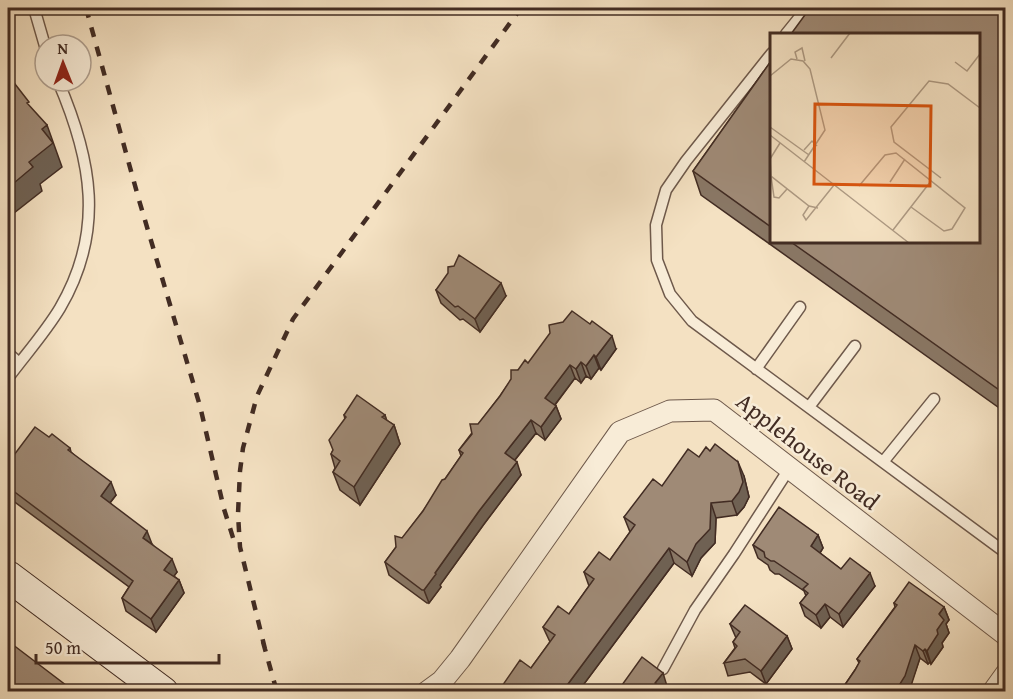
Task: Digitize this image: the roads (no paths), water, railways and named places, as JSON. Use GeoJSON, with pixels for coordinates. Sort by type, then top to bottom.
{"type":"FeatureCollection","features":[{"type":"Feature","properties":{"kind":"street","name":"Applehouse Road"},"geometry":{"type":"LineString","coordinates":[[427,692],[442,681],[460,659],[620,432],[670,411],[714,410],[1005,635]]}},
{"type":"Feature","properties":{"kind":"street"},"geometry":{"type":"LineString","coordinates":[[8,576],[163,692]]}},
{"type":"Feature","properties":{"kind":"street"},"geometry":{"type":"LineString","coordinates":[[993,692],[1005,674]]}},
{"type":"Feature","properties":{"kind":"lane"},"geometry":{"type":"LineString","coordinates":[[34,8],[41,33]]}},
{"type":"Feature","properties":{"kind":"lane"},"geometry":{"type":"LineString","coordinates":[[787,33],[807,8]]}},
{"type":"Feature","properties":{"kind":"lane"},"geometry":{"type":"LineString","coordinates":[[770,54],[666,190],[656,225],[657,260],[670,294],[692,321],[1005,552]]}},
{"type":"Feature","properties":{"kind":"lane"},"geometry":{"type":"LineString","coordinates":[[8,378],[64,300],[81,265],[90,222],[88,180],[81,139],[63,93]]}},
{"type":"Feature","properties":{"kind":"lane"},"geometry":{"type":"LineString","coordinates":[[756,369],[800,307]]}},
{"type":"Feature","properties":{"kind":"lane"},"geometry":{"type":"LineString","coordinates":[[809,408],[855,346]]}},
{"type":"Feature","properties":{"kind":"lane"},"geometry":{"type":"LineString","coordinates":[[8,353],[19,363]]}},
{"type":"Feature","properties":{"kind":"lane"},"geometry":{"type":"LineString","coordinates":[[883,462],[934,399]]}},
{"type":"Feature","properties":{"kind":"lane"},"geometry":{"type":"LineString","coordinates":[[663,669],[695,610],[789,469]]}},
{"type":"Feature","properties":{"kind":"railway"},"geometry":{"type":"LineString","coordinates":[[86,8],[139,200],[200,406],[224,509],[235,544]]}},
{"type":"Feature","properties":{"kind":"railway"},"geometry":{"type":"LineString","coordinates":[[265,649],[240,547],[238,514],[243,448],[257,396],[293,319],[521,8]]}},
{"type":"Feature","properties":{"kind":"railway"},"geometry":{"type":"LineString","coordinates":[[263,642],[277,692]]}}]}
